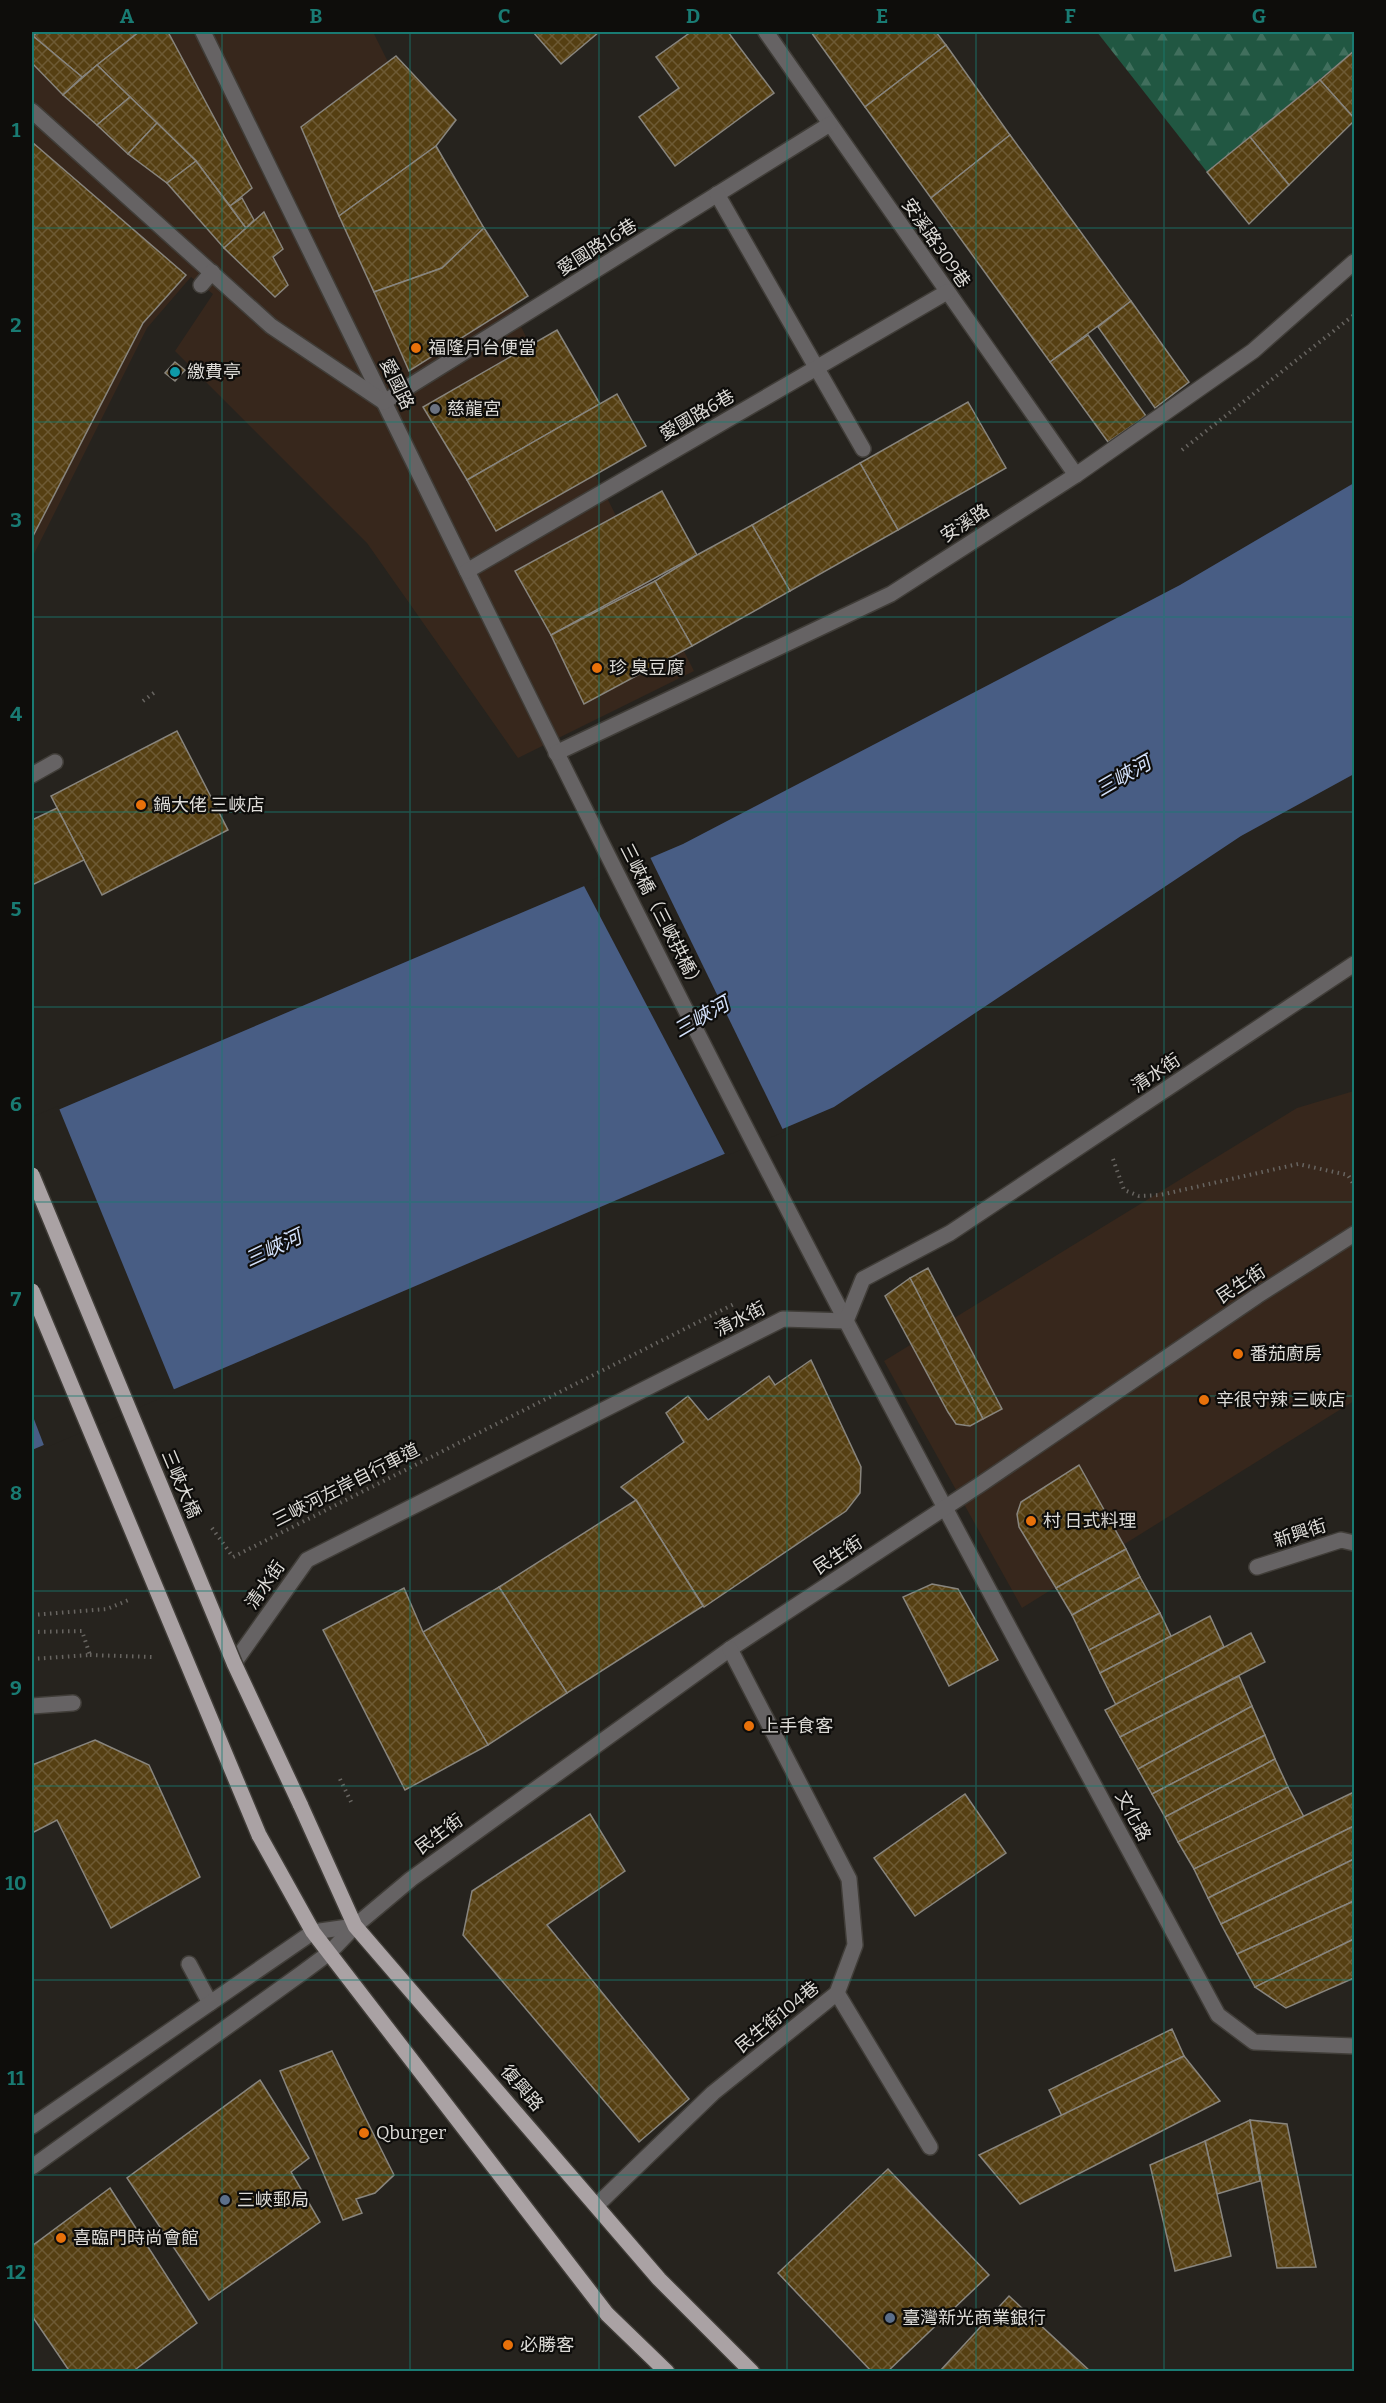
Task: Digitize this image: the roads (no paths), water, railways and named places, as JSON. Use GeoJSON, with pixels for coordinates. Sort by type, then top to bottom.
{"type":"FeatureCollection","features":[{"type":"Feature","properties":{"kind":"main road","name":"三峽大橋"},"geometry":{"type":"LineString","coordinates":[[32,1175],[234,1663],[300,1804]]}},
{"type":"Feature","properties":{"kind":"main road"},"geometry":{"type":"LineString","coordinates":[[32,1291],[260,1835],[313,1932],[607,2314],[667,2372]]}},
{"type":"Feature","properties":{"kind":"main road","name":"復興路"},"geometry":{"type":"LineString","coordinates":[[300,1804],[355,1926],[659,2279],[752,2372]]}},
{"type":"Feature","properties":{"kind":"street","name":"愛國路"},"geometry":{"type":"LineString","coordinates":[[202,32],[556,753]]}},
{"type":"Feature","properties":{"kind":"street","name":"安溪路309巷"},"geometry":{"type":"LineString","coordinates":[[766,32],[1076,475]]}},
{"type":"Feature","properties":{"kind":"street"},"geometry":{"type":"LineString","coordinates":[[32,111],[271,326],[384,402]]}},
{"type":"Feature","properties":{"kind":"street","name":"愛國路16巷"},"geometry":{"type":"LineString","coordinates":[[384,402],[830,124]]}},
{"type":"Feature","properties":{"kind":"street"},"geometry":{"type":"LineString","coordinates":[[717,194],[863,449]]}},
{"type":"Feature","properties":{"kind":"street","name":"安溪路"},"geometry":{"type":"LineString","coordinates":[[556,753],[891,594],[1076,475],[1253,351],[1354,262]]}},
{"type":"Feature","properties":{"kind":"street"},"geometry":{"type":"LineString","coordinates":[[201,285],[212,272]]}},
{"type":"Feature","properties":{"kind":"street","name":"愛國路6巷"},"geometry":{"type":"LineString","coordinates":[[467,571],[947,292]]}},
{"type":"Feature","properties":{"kind":"street","name":"三峽橋（三峽拱橋）"},"geometry":{"type":"LineString","coordinates":[[556,753],[846,1321]]}},
{"type":"Feature","properties":{"kind":"street"},"geometry":{"type":"LineString","coordinates":[[32,775],[55,762]]}},
{"type":"Feature","properties":{"kind":"street","name":"清水街"},"geometry":{"type":"LineString","coordinates":[[234,1663],[307,1560],[783,1319],[846,1321],[863,1279],[950,1233],[1354,964]]}},
{"type":"Feature","properties":{"kind":"street","name":"民生街"},"geometry":{"type":"LineString","coordinates":[[32,2167],[329,1953],[355,1926],[411,1879],[730,1648],[945,1508],[1257,1296],[1354,1234]]}},
{"type":"Feature","properties":{"kind":"street","name":"文化路"},"geometry":{"type":"LineString","coordinates":[[846,1321],[1218,2015],[1254,2042],[1354,2046]]}},
{"type":"Feature","properties":{"kind":"street","name":"新興街"},"geometry":{"type":"LineString","coordinates":[[1257,1567],[1341,1540],[1354,1544]]}},
{"type":"Feature","properties":{"kind":"street","name":"民生街104巷"},"geometry":{"type":"LineString","coordinates":[[597,2205],[713,2093],[837,1993],[855,1945],[849,1879],[730,1648]]}},
{"type":"Feature","properties":{"kind":"street"},"geometry":{"type":"LineString","coordinates":[[32,1706],[73,1703]]}},
{"type":"Feature","properties":{"kind":"street"},"geometry":{"type":"LineString","coordinates":[[32,2127],[313,1932],[355,1926]]}},
{"type":"Feature","properties":{"kind":"street"},"geometry":{"type":"LineString","coordinates":[[189,1964],[210,2003]]}},
{"type":"Feature","properties":{"kind":"street"},"geometry":{"type":"LineString","coordinates":[[837,1993],[930,2147]]}},
{"type":"Feature","properties":{"kind":"water","name":"三峽河"},"geometry":{"type":"Polygon","coordinates":[[[1354,483],[1354,774],[1241,836],[834,1107],[32,1450],[32,1121],[683,844],[1180,585],[1354,483]]]}},
{"type":"Feature","properties":{"kind":"place","name":"福隆月台便當"},"geometry":{"type":"Point","coordinates":[416,348]}},
{"type":"Feature","properties":{"kind":"place","name":"繳費亭"},"geometry":{"type":"Point","coordinates":[175,372]}},
{"type":"Feature","properties":{"kind":"place","name":"慈龍宮"},"geometry":{"type":"Point","coordinates":[435,409]}},
{"type":"Feature","properties":{"kind":"place","name":"珍 臭豆腐"},"geometry":{"type":"Point","coordinates":[597,668]}},
{"type":"Feature","properties":{"kind":"place","name":"鍋大佬 三峽店"},"geometry":{"type":"Point","coordinates":[141,805]}},
{"type":"Feature","properties":{"kind":"place","name":"番茄廚房"},"geometry":{"type":"Point","coordinates":[1238,1354]}},
{"type":"Feature","properties":{"kind":"place","name":"辛很守辣 三峽店"},"geometry":{"type":"Point","coordinates":[1204,1400]}},
{"type":"Feature","properties":{"kind":"place","name":"村 日式料理"},"geometry":{"type":"Point","coordinates":[1031,1521]}},
{"type":"Feature","properties":{"kind":"place","name":"上手食客"},"geometry":{"type":"Point","coordinates":[749,1726]}},
{"type":"Feature","properties":{"kind":"place","name":"Qburger"},"geometry":{"type":"Point","coordinates":[364,2133]}},
{"type":"Feature","properties":{"kind":"place","name":"三峽郵局"},"geometry":{"type":"Point","coordinates":[225,2200]}},
{"type":"Feature","properties":{"kind":"place","name":"喜臨門時尚會館"},"geometry":{"type":"Point","coordinates":[61,2238]}},
{"type":"Feature","properties":{"kind":"place","name":"臺灣新光商業銀行"},"geometry":{"type":"Point","coordinates":[890,2318]}},
{"type":"Feature","properties":{"kind":"place","name":"必勝客"},"geometry":{"type":"Point","coordinates":[508,2345]}}]}
